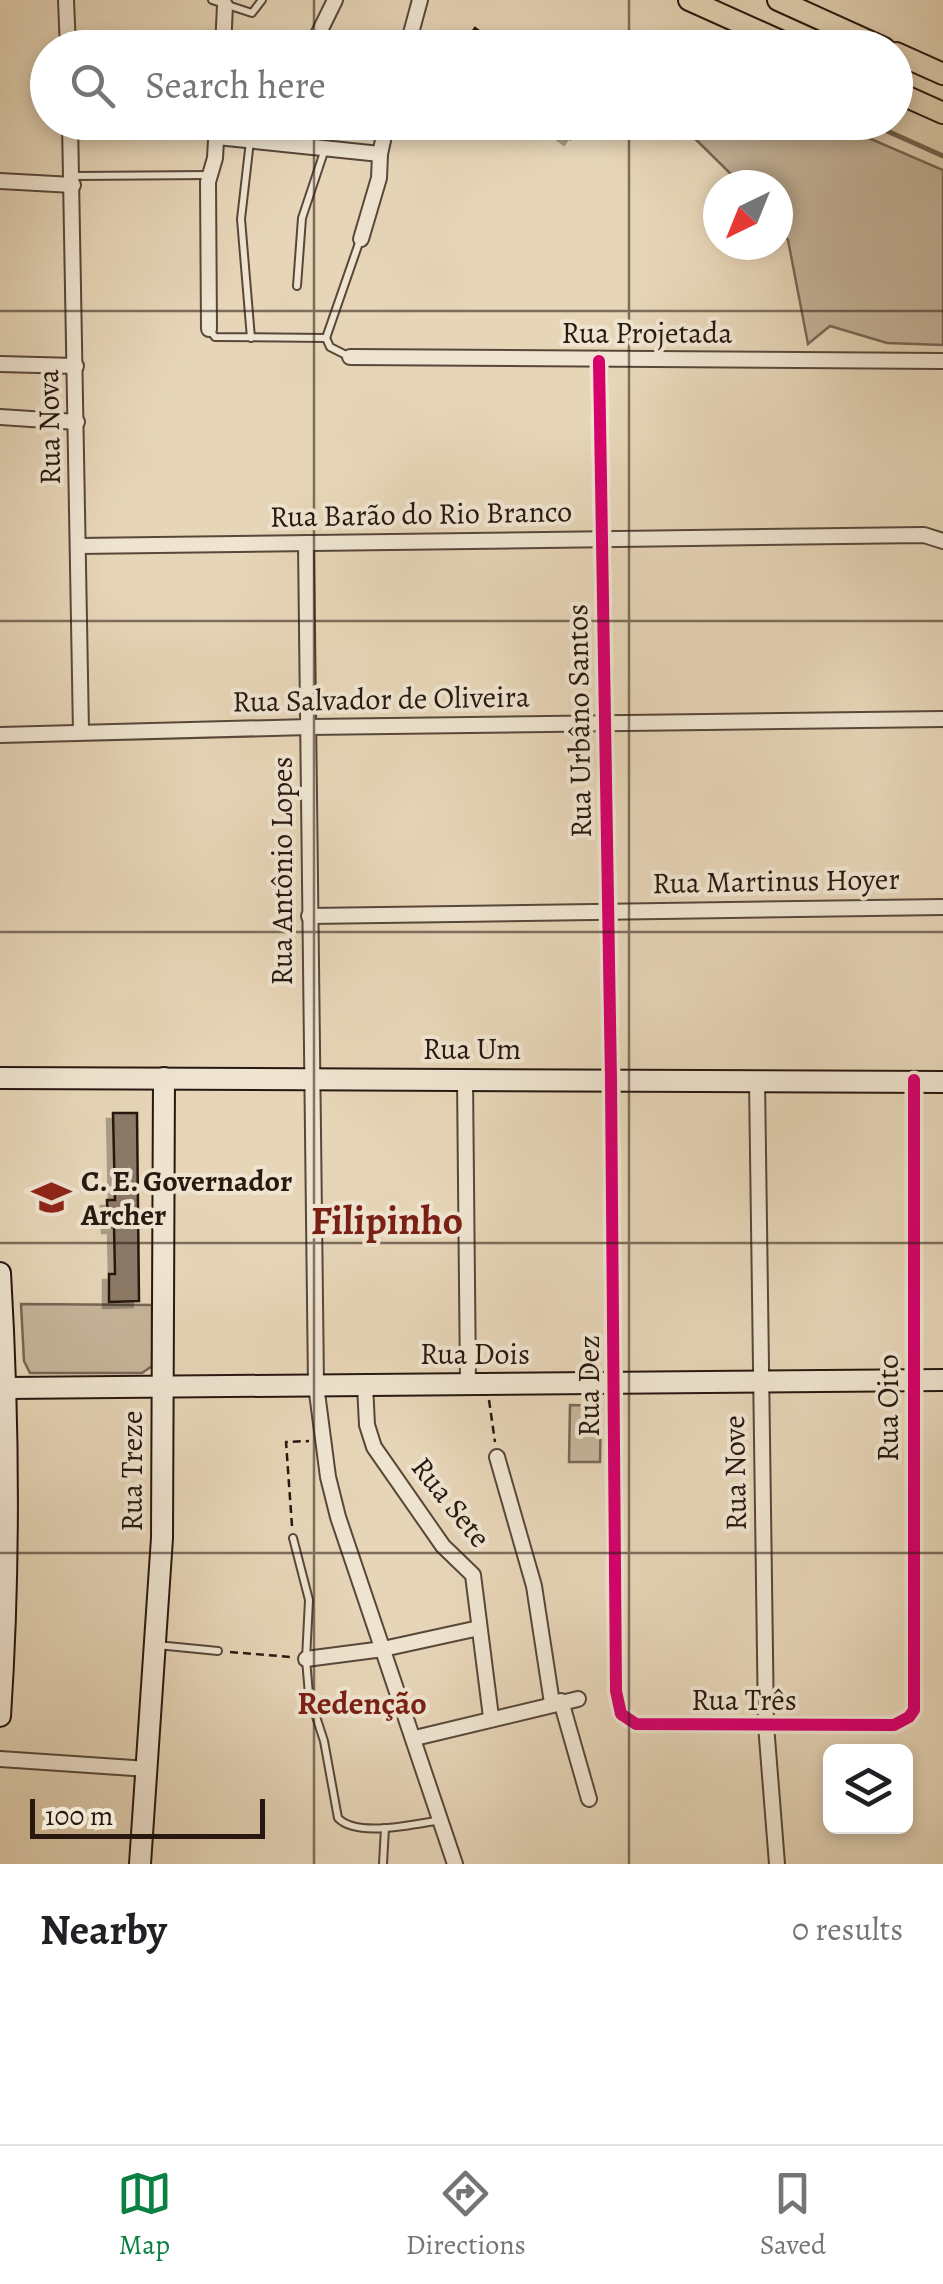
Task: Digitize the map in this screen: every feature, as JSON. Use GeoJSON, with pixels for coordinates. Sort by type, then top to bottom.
{"type":"FeatureCollection","features":[{"type":"Feature","properties":{"kind":"main road"},"geometry":{"type":"LineString","coordinates":[[763,0],[797,16],[816,17]]}},
{"type":"Feature","properties":{"kind":"main road"},"geometry":{"type":"LineString","coordinates":[[778,0],[845,30]]}},
{"type":"Feature","properties":{"kind":"main road"},"geometry":{"type":"LineString","coordinates":[[697,2],[757,30]]}},
{"type":"Feature","properties":{"kind":"main road"},"geometry":{"type":"LineString","coordinates":[[913,61],[943,74]]}},
{"type":"Feature","properties":{"kind":"main road"},"geometry":{"type":"LineString","coordinates":[[913,100],[943,113]]}},
{"type":"Feature","properties":{"kind":"main road","name":"Rua Um"},"geometry":{"type":"LineString","coordinates":[[0,1078],[943,1082]]}},
{"type":"Feature","properties":{"kind":"main road","name":"Rua Treze"},"geometry":{"type":"LineString","coordinates":[[140,1864],[162,1538],[164,1078]]}},
{"type":"Feature","properties":{"kind":"main road"},"geometry":{"type":"LineString","coordinates":[[0,1273],[6,1388],[8,1588],[0,1716]]}},
{"type":"Feature","properties":{"kind":"main road","name":"Rua Dois"},"geometry":{"type":"LineString","coordinates":[[6,1388],[943,1380]]}},
{"type":"Feature","properties":{"kind":"street"},"geometry":{"type":"LineString","coordinates":[[66,0],[67,30]]}},
{"type":"Feature","properties":{"kind":"street"},"geometry":{"type":"LineString","coordinates":[[320,30],[335,0]]}},
{"type":"Feature","properties":{"kind":"street"},"geometry":{"type":"LineString","coordinates":[[412,30],[420,0]]}},
{"type":"Feature","properties":{"kind":"street"},"geometry":{"type":"LineString","coordinates":[[218,3],[222,30]]}},
{"type":"Feature","properties":{"kind":"street","name":"Rua Nova"},"geometry":{"type":"LineString","coordinates":[[71,140],[82,732]]}},
{"type":"Feature","properties":{"kind":"street"},"geometry":{"type":"LineString","coordinates":[[209,329],[210,175],[215,140]]}},
{"type":"Feature","properties":{"kind":"street"},"geometry":{"type":"LineString","coordinates":[[250,140],[380,154]]}},
{"type":"Feature","properties":{"kind":"street"},"geometry":{"type":"LineString","coordinates":[[360,238],[379,178],[383,140]]}},
{"type":"Feature","properties":{"kind":"street"},"geometry":{"type":"LineString","coordinates":[[0,182],[72,180]]}},
{"type":"Feature","properties":{"kind":"street","name":"Rua Projetada"},"geometry":{"type":"LineString","coordinates":[[350,358],[943,361]]}},
{"type":"Feature","properties":{"kind":"street","name":"Rua Urbâno Santos"},"geometry":{"type":"LineString","coordinates":[[599,361],[611,1080]]}},
{"type":"Feature","properties":{"kind":"street"},"geometry":{"type":"LineString","coordinates":[[0,364],[76,366]]}},
{"type":"Feature","properties":{"kind":"street"},"geometry":{"type":"LineString","coordinates":[[0,417],[77,422]]}},
{"type":"Feature","properties":{"kind":"street","name":"Rua Barão do Rio Branco"},"geometry":{"type":"LineString","coordinates":[[78,546],[924,535],[943,541]]}},
{"type":"Feature","properties":{"kind":"street","name":"Rua Antônio Lopes"},"geometry":{"type":"LineString","coordinates":[[306,542],[316,1385]]}},
{"type":"Feature","properties":{"kind":"street","name":"Rua Salvador de Oliveira"},"geometry":{"type":"LineString","coordinates":[[0,735],[943,719]]}},
{"type":"Feature","properties":{"kind":"street","name":"Rua Martinus Hoyer"},"geometry":{"type":"LineString","coordinates":[[310,916],[943,906]]}},
{"type":"Feature","properties":{"kind":"street"},"geometry":{"type":"LineString","coordinates":[[465,1079],[478,1384]]}},
{"type":"Feature","properties":{"kind":"street","name":"Rua Dez"},"geometry":{"type":"LineString","coordinates":[[611,1080],[616,1691]]}},
{"type":"Feature","properties":{"kind":"street","name":"Rua Nove"},"geometry":{"type":"LineString","coordinates":[[758,1080],[766,1725],[777,1864]]}},
{"type":"Feature","properties":{"kind":"street","name":"Rua Oito"},"geometry":{"type":"LineString","coordinates":[[894,1725],[910,1716],[917,1702],[914,1080]]}},
{"type":"Feature","properties":{"kind":"street"},"geometry":{"type":"LineString","coordinates":[[316,1385],[338,1517],[455,1864]]}},
{"type":"Feature","properties":{"kind":"street","name":"Rua Sete"},"geometry":{"type":"LineString","coordinates":[[365,1385],[367,1425],[374,1447],[443,1546],[474,1575],[491,1717]]}},
{"type":"Feature","properties":{"kind":"street"},"geometry":{"type":"LineString","coordinates":[[497,1456],[534,1586],[556,1702],[589,1800]]}},
{"type":"Feature","properties":{"kind":"street"},"geometry":{"type":"LineString","coordinates":[[306,1659],[383,1650],[479,1628]]}},
{"type":"Feature","properties":{"kind":"street","name":"Rua Três"},"geometry":{"type":"LineString","coordinates":[[616,1691],[621,1714],[636,1724],[894,1725]]}},
{"type":"Feature","properties":{"kind":"street"},"geometry":{"type":"LineString","coordinates":[[415,1738],[578,1698]]}},
{"type":"Feature","properties":{"kind":"street"},"geometry":{"type":"LineString","coordinates":[[0,1759],[148,1769]]}},
{"type":"Feature","properties":{"kind":"lane"},"geometry":{"type":"LineString","coordinates":[[218,3],[252,13],[262,0]]}},
{"type":"Feature","properties":{"kind":"lane"},"geometry":{"type":"LineString","coordinates":[[250,140],[242,219],[251,338]]}},
{"type":"Feature","properties":{"kind":"lane"},"geometry":{"type":"LineString","coordinates":[[297,286],[302,218],[325,148]]}},
{"type":"Feature","properties":{"kind":"lane"},"geometry":{"type":"LineString","coordinates":[[72,180],[210,175]]}},
{"type":"Feature","properties":{"kind":"lane"},"geometry":{"type":"LineString","coordinates":[[350,358],[330,346],[326,338],[360,238]]}},
{"type":"Feature","properties":{"kind":"lane"},"geometry":{"type":"LineString","coordinates":[[209,329],[215,337],[326,338]]}},
{"type":"Feature","properties":{"kind":"lane"},"geometry":{"type":"LineString","coordinates":[[293,1538],[309,1600],[308,1695],[324,1741],[338,1818],[345,1825],[384,1828],[441,1820]]}},
{"type":"Feature","properties":{"kind":"lane"},"geometry":{"type":"LineString","coordinates":[[156,1645],[218,1651]]}},
{"type":"Feature","properties":{"kind":"lane"},"geometry":{"type":"LineString","coordinates":[[383,1864],[384,1828]]}},
{"type":"Feature","properties":{"kind":"path"},"geometry":{"type":"LineString","coordinates":[[478,1384],[497,1456]]}},
{"type":"Feature","properties":{"kind":"path"},"geometry":{"type":"LineString","coordinates":[[293,1538],[286,1442],[323,1440]]}},
{"type":"Feature","properties":{"kind":"path"},"geometry":{"type":"LineString","coordinates":[[218,1651],[306,1659]]}},
{"type":"Feature","properties":{"kind":"shaded area"},"geometry":{"type":"Polygon","coordinates":[[[696,140],[873,140],[943,170],[943,345],[887,343],[830,326],[808,344],[792,260],[793,170],[727,170],[696,140]]]}},
{"type":"Feature","properties":{"kind":"shaded area"},"geometry":{"type":"Polygon","coordinates":[[[21,1304],[152,1305],[152,1366],[142,1373],[30,1373],[24,1361],[21,1304]]]}},
{"type":"Feature","properties":{"kind":"shaded area"},"geometry":{"type":"Polygon","coordinates":[[[570,1405],[601,1406],[600,1462],[569,1462],[570,1405]]]}},
{"type":"Feature","properties":{"kind":"building"},"geometry":{"type":"Polygon","coordinates":[[[113,1113],[137,1113],[139,1301],[109,1302],[109,1274],[115,1274],[114,1227],[108,1227],[107,1200],[115,1200],[113,1113]]]}},
{"type":"Feature","properties":{"kind":"waterway"},"geometry":{"type":"LineString","coordinates":[[907,140],[943,156]]}},
{"type":"Feature","properties":{"kind":"cycle path"},"geometry":{"type":"LineString","coordinates":[[599,361],[616,1691],[621,1714],[636,1724],[894,1725],[914,1710],[914,1080]]}},
{"type":"Feature","properties":{"kind":"place","name":"C. E. Governador Archer"},"geometry":{"type":"Point","coordinates":[51,1198]}},
{"type":"Feature","properties":{"kind":"district","name":"Filipinho"},"geometry":{"type":"Point","coordinates":[387,1220]}},
{"type":"Feature","properties":{"kind":"district","name":"Redenção"},"geometry":{"type":"Point","coordinates":[362,1703]}}]}
